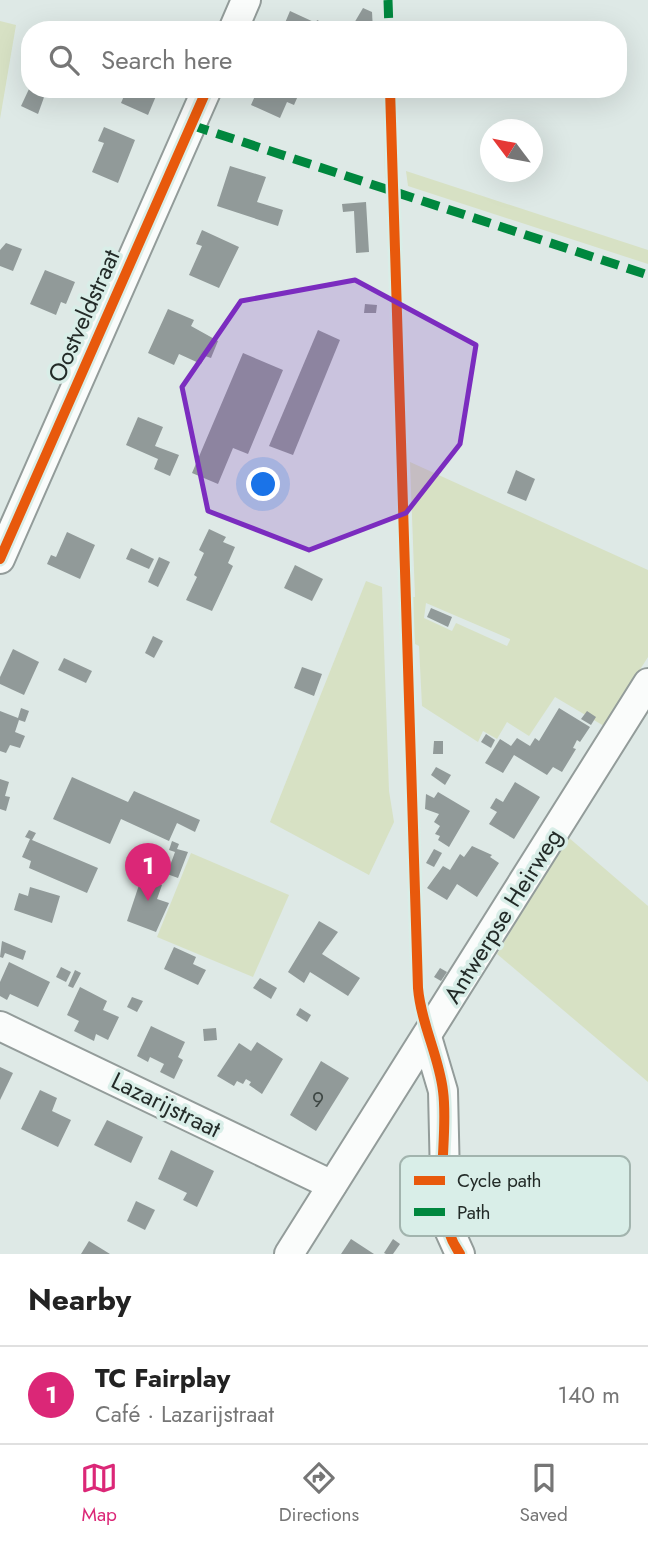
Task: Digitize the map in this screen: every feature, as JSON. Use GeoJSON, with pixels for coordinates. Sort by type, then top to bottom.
{"type":"FeatureCollection","features":[{"type":"Feature","properties":{"kind":"street"},"geometry":{"type":"LineString","coordinates":[[237,21],[246,0]]}},
{"type":"Feature","properties":{"kind":"street","name":"Oostveldstraat"},"geometry":{"type":"LineString","coordinates":[[0,559],[203,98]]}},
{"type":"Feature","properties":{"kind":"street","name":"Antwerpse Heirweg"},"geometry":{"type":"LineString","coordinates":[[289,1254],[648,683]]}},
{"type":"Feature","properties":{"kind":"street","name":"Lazarijstraat"},"geometry":{"type":"LineString","coordinates":[[0,1026],[332,1185]]}},
{"type":"Feature","properties":{"kind":"street"},"geometry":{"type":"LineString","coordinates":[[427,1037],[443,1091],[443,1156]]}},
{"type":"Feature","properties":{"kind":"highlighted area"},"geometry":{"type":"Polygon","coordinates":[[[355,280],[476,345],[460,444],[406,513],[309,550],[208,511],[182,387],[241,301],[355,280]]]}},
{"type":"Feature","properties":{"kind":"green space"},"geometry":{"type":"Polygon","coordinates":[[[0,21],[16,25],[0,119],[0,21]]]}},
{"type":"Feature","properties":{"kind":"green space"},"geometry":{"type":"Polygon","coordinates":[[[383,98],[386,98],[388,180],[385,178],[383,98]]]}},
{"type":"Feature","properties":{"kind":"green space"},"geometry":{"type":"Polygon","coordinates":[[[406,171],[648,250],[648,264],[408,186],[406,171]]]}},
{"type":"Feature","properties":{"kind":"green space"},"geometry":{"type":"Polygon","coordinates":[[[410,462],[648,570],[648,657],[604,726],[555,697],[529,736],[507,722],[497,739],[483,731],[478,742],[422,706],[419,646],[415,644],[410,597],[415,597],[410,462]],[[426,603],[424,618],[452,631],[456,623],[507,646],[510,639],[426,603]]]}},
{"type":"Feature","properties":{"kind":"green space"},"geometry":{"type":"Polygon","coordinates":[[[366,581],[382,587],[389,791],[394,822],[369,875],[270,822],[366,581]]]}},
{"type":"Feature","properties":{"kind":"green space"},"geometry":{"type":"Polygon","coordinates":[[[568,837],[648,906],[648,1082],[497,954],[568,837]]]}},
{"type":"Feature","properties":{"kind":"green space"},"geometry":{"type":"Polygon","coordinates":[[[191,853],[289,895],[253,977],[157,937],[191,853]]]}},
{"type":"Feature","properties":{"kind":"building"},"geometry":{"type":"Polygon","coordinates":[[[363,8],[372,12],[372,21],[355,21],[363,8]]]}},
{"type":"Feature","properties":{"kind":"building"},"geometry":{"type":"Polygon","coordinates":[[[290,11],[312,21],[286,21],[290,11]]]}},
{"type":"Feature","properties":{"kind":"building"},"geometry":{"type":"Polygon","coordinates":[[[25,98],[44,98],[38,114],[21,106],[25,98]]]}},
{"type":"Feature","properties":{"kind":"building"},"geometry":{"type":"Polygon","coordinates":[[[123,98],[155,98],[148,115],[121,103],[123,98]]]}},
{"type":"Feature","properties":{"kind":"building"},"geometry":{"type":"Polygon","coordinates":[[[254,98],[297,98],[294,105],[287,102],[280,118],[251,105],[254,98]]]}},
{"type":"Feature","properties":{"kind":"building"},"geometry":{"type":"Polygon","coordinates":[[[104,127],[135,140],[118,183],[92,172],[104,143],[98,141],[104,127]]]}},
{"type":"Feature","properties":{"kind":"building"},"geometry":{"type":"Polygon","coordinates":[[[230,166],[266,177],[257,202],[283,210],[278,226],[217,206],[230,166]]]}},
{"type":"Feature","properties":{"kind":"building"},"geometry":{"type":"Polygon","coordinates":[[[366,202],[369,252],[356,253],[354,211],[343,212],[342,204],[366,202]]]}},
{"type":"Feature","properties":{"kind":"building"},"geometry":{"type":"Polygon","coordinates":[[[202,230],[239,247],[219,288],[189,275],[202,246],[196,244],[202,230]]]}},
{"type":"Feature","properties":{"kind":"building"},"geometry":{"type":"Polygon","coordinates":[[[6,243],[22,249],[13,271],[0,266],[0,250],[6,243]]]}},
{"type":"Feature","properties":{"kind":"building"},"geometry":{"type":"Polygon","coordinates":[[[45,270],[75,282],[66,304],[61,302],[56,315],[30,304],[45,270]]]}},
{"type":"Feature","properties":{"kind":"building"},"geometry":{"type":"Polygon","coordinates":[[[365,304],[377,305],[376,313],[364,313],[365,304]]]}},
{"type":"Feature","properties":{"kind":"building"},"geometry":{"type":"Polygon","coordinates":[[[168,309],[194,320],[191,326],[218,341],[211,358],[205,356],[201,364],[179,354],[174,365],[148,353],[168,309]]]}},
{"type":"Feature","properties":{"kind":"building"},"geometry":{"type":"Polygon","coordinates":[[[318,330],[340,340],[293,455],[269,446],[318,330]]]}},
{"type":"Feature","properties":{"kind":"building"},"geometry":{"type":"Polygon","coordinates":[[[243,353],[283,370],[248,454],[233,448],[218,484],[192,473],[243,353]]]}},
{"type":"Feature","properties":{"kind":"building"},"geometry":{"type":"Polygon","coordinates":[[[138,417],[163,427],[155,446],[179,455],[170,476],[154,469],[158,459],[126,445],[138,417]]]}},
{"type":"Feature","properties":{"kind":"building"},"geometry":{"type":"Polygon","coordinates":[[[516,470],[535,479],[526,501],[507,493],[516,470]]]}},
{"type":"Feature","properties":{"kind":"building"},"geometry":{"type":"Polygon","coordinates":[[[209,529],[226,537],[223,542],[235,547],[228,563],[233,566],[212,611],[186,600],[197,577],[194,575],[204,553],[199,550],[209,529]]]}},
{"type":"Feature","properties":{"kind":"building"},"geometry":{"type":"Polygon","coordinates":[[[67,532],[95,545],[80,579],[47,564],[51,555],[56,557],[67,532]]]}},
{"type":"Feature","properties":{"kind":"building"},"geometry":{"type":"Polygon","coordinates":[[[131,548],[154,559],[149,569],[126,559],[131,548]]]}},
{"type":"Feature","properties":{"kind":"building"},"geometry":{"type":"Polygon","coordinates":[[[159,557],[170,562],[158,587],[148,582],[159,557]]]}},
{"type":"Feature","properties":{"kind":"building"},"geometry":{"type":"Polygon","coordinates":[[[295,565],[323,579],[312,601],[284,588],[295,565]]]}},
{"type":"Feature","properties":{"kind":"building"},"geometry":{"type":"Polygon","coordinates":[[[431,608],[452,617],[448,627],[427,617],[431,608]]]}},
{"type":"Feature","properties":{"kind":"building"},"geometry":{"type":"Polygon","coordinates":[[[153,636],[163,641],[154,658],[145,653],[153,636]]]}},
{"type":"Feature","properties":{"kind":"building"},"geometry":{"type":"Polygon","coordinates":[[[13,649],[39,662],[24,695],[0,684],[0,677],[13,649]]]}},
{"type":"Feature","properties":{"kind":"building"},"geometry":{"type":"Polygon","coordinates":[[[64,658],[92,671],[86,683],[58,670],[64,658]]]}},
{"type":"Feature","properties":{"kind":"building"},"geometry":{"type":"Polygon","coordinates":[[[302,667],[322,674],[314,696],[294,688],[302,667]]]}},
{"type":"Feature","properties":{"kind":"building"},"geometry":{"type":"Polygon","coordinates":[[[21,708],[29,711],[25,722],[19,720],[15,732],[25,736],[20,748],[10,745],[6,753],[0,751],[0,711],[18,718],[21,708]]]}},
{"type":"Feature","properties":{"kind":"building"},"geometry":{"type":"Polygon","coordinates":[[[559,708],[590,727],[580,742],[577,740],[573,748],[576,749],[562,772],[553,767],[547,775],[514,755],[503,773],[485,763],[500,739],[511,746],[517,738],[530,746],[535,738],[539,741],[559,708]]]}},
{"type":"Feature","properties":{"kind":"building"},"geometry":{"type":"Polygon","coordinates":[[[587,711],[596,717],[591,725],[581,719],[587,711]]]}},
{"type":"Feature","properties":{"kind":"building"},"geometry":{"type":"Polygon","coordinates":[[[486,734],[495,740],[491,748],[481,742],[486,734]]]}},
{"type":"Feature","properties":{"kind":"building"},"geometry":{"type":"Polygon","coordinates":[[[434,741],[443,741],[443,754],[433,754],[434,741]]]}},
{"type":"Feature","properties":{"kind":"building"},"geometry":{"type":"Polygon","coordinates":[[[436,767],[451,775],[445,785],[431,775],[436,767]]]}},
{"type":"Feature","properties":{"kind":"building"},"geometry":{"type":"Polygon","coordinates":[[[72,777],[128,802],[134,791],[200,820],[195,832],[177,823],[169,841],[121,819],[110,844],[53,819],[72,777]]]}},
{"type":"Feature","properties":{"kind":"building"},"geometry":{"type":"Polygon","coordinates":[[[0,779],[9,782],[5,796],[10,797],[6,811],[0,809],[0,779]]]}},
{"type":"Feature","properties":{"kind":"building"},"geometry":{"type":"Polygon","coordinates":[[[515,782],[540,797],[514,839],[489,824],[497,812],[490,808],[496,798],[503,802],[515,782]]]}},
{"type":"Feature","properties":{"kind":"building"},"geometry":{"type":"Polygon","coordinates":[[[438,792],[470,811],[449,847],[438,840],[440,836],[435,834],[440,826],[434,822],[439,814],[425,809],[426,794],[434,798],[438,792]]]}},
{"type":"Feature","properties":{"kind":"building"},"geometry":{"type":"Polygon","coordinates":[[[29,830],[36,833],[32,840],[98,868],[87,893],[29,868],[31,861],[22,857],[30,839],[25,837],[29,830]]]}},
{"type":"Feature","properties":{"kind":"building"},"geometry":{"type":"Polygon","coordinates":[[[172,841],[179,844],[177,849],[188,852],[178,878],[167,874],[175,852],[169,850],[172,841]]]}},
{"type":"Feature","properties":{"kind":"building"},"geometry":{"type":"Polygon","coordinates":[[[472,846],[492,855],[490,857],[499,863],[477,897],[457,884],[447,900],[427,888],[443,866],[450,870],[460,854],[464,857],[472,846]]]}},
{"type":"Feature","properties":{"kind":"building"},"geometry":{"type":"Polygon","coordinates":[[[434,849],[442,853],[434,867],[426,863],[434,849]]]}},
{"type":"Feature","properties":{"kind":"building"},"geometry":{"type":"Polygon","coordinates":[[[144,870],[157,874],[154,883],[162,885],[157,899],[169,903],[156,932],[127,921],[144,870]]]}},
{"type":"Feature","properties":{"kind":"building"},"geometry":{"type":"Polygon","coordinates":[[[30,887],[60,896],[52,923],[14,910],[19,893],[28,896],[30,887]]]}},
{"type":"Feature","properties":{"kind":"building"},"geometry":{"type":"Polygon","coordinates":[[[319,921],[338,932],[322,954],[360,978],[348,996],[310,972],[304,983],[288,972],[319,921]]]}},
{"type":"Feature","properties":{"kind":"building"},"geometry":{"type":"Polygon","coordinates":[[[2,941],[26,951],[23,960],[5,953],[3,958],[0,957],[2,941]]]}},
{"type":"Feature","properties":{"kind":"building"},"geometry":{"type":"Polygon","coordinates":[[[174,947],[196,957],[193,964],[206,970],[198,985],[164,969],[174,947]]]}},
{"type":"Feature","properties":{"kind":"building"},"geometry":{"type":"Polygon","coordinates":[[[9,962],[50,982],[38,1007],[10,994],[7,1000],[0,996],[0,982],[9,962]]]}},
{"type":"Feature","properties":{"kind":"building"},"geometry":{"type":"Polygon","coordinates":[[[61,967],[71,972],[66,982],[56,977],[61,967]]]}},
{"type":"Feature","properties":{"kind":"building"},"geometry":{"type":"Polygon","coordinates":[[[440,968],[447,972],[441,981],[434,977],[440,968]]]}},
{"type":"Feature","properties":{"kind":"building"},"geometry":{"type":"Polygon","coordinates":[[[75,970],[81,973],[73,988],[68,986],[75,970]]]}},
{"type":"Feature","properties":{"kind":"building"},"geometry":{"type":"Polygon","coordinates":[[[260,978],[277,988],[271,999],[253,988],[260,978]]]}},
{"type":"Feature","properties":{"kind":"building"},"geometry":{"type":"Polygon","coordinates":[[[80,987],[107,1001],[103,1010],[119,1017],[108,1040],[96,1034],[94,1041],[74,1031],[79,1021],[67,1015],[80,987]]]}},
{"type":"Feature","properties":{"kind":"building"},"geometry":{"type":"Polygon","coordinates":[[[132,997],[143,1001],[137,1012],[127,1007],[132,997]]]}},
{"type":"Feature","properties":{"kind":"building"},"geometry":{"type":"Polygon","coordinates":[[[300,1008],[311,1015],[307,1022],[296,1015],[300,1008]]]}},
{"type":"Feature","properties":{"kind":"building"},"geometry":{"type":"Polygon","coordinates":[[[151,1026],[185,1042],[178,1057],[183,1060],[174,1079],[160,1072],[164,1064],[150,1057],[148,1062],[137,1056],[151,1026]]]}},
{"type":"Feature","properties":{"kind":"building"},"geometry":{"type":"Polygon","coordinates":[[[216,1028],[217,1040],[204,1041],[203,1029],[216,1028]]]}},
{"type":"Feature","properties":{"kind":"building"},"geometry":{"type":"Polygon","coordinates":[[[257,1042],[283,1059],[262,1094],[249,1085],[251,1082],[246,1079],[243,1084],[237,1081],[234,1086],[217,1076],[239,1043],[251,1051],[257,1042]]]}},
{"type":"Feature","properties":{"kind":"building"},"geometry":{"type":"Polygon","coordinates":[[[321,1061],[349,1078],[316,1131],[290,1115],[321,1061]]]}},
{"type":"Feature","properties":{"kind":"building"},"geometry":{"type":"Polygon","coordinates":[[[0,1067],[13,1073],[0,1100],[0,1067]]]}},
{"type":"Feature","properties":{"kind":"building"},"geometry":{"type":"Polygon","coordinates":[[[40,1090],[57,1098],[52,1111],[71,1120],[58,1147],[21,1129],[40,1090]]]}},
{"type":"Feature","properties":{"kind":"building"},"geometry":{"type":"Polygon","coordinates":[[[107,1120],[143,1137],[131,1163],[94,1145],[107,1120]]]}},
{"type":"Feature","properties":{"kind":"building"},"geometry":{"type":"Polygon","coordinates":[[[171,1150],[214,1171],[197,1207],[183,1200],[187,1193],[158,1179],[171,1150]]]}},
{"type":"Feature","properties":{"kind":"building"},"geometry":{"type":"Polygon","coordinates":[[[136,1201],[155,1210],[145,1230],[127,1221],[136,1201]]]}},
{"type":"Feature","properties":{"kind":"building"},"geometry":{"type":"Polygon","coordinates":[[[351,1239],[374,1254],[341,1254],[351,1239]]]}},
{"type":"Feature","properties":{"kind":"building"},"geometry":{"type":"Polygon","coordinates":[[[393,1239],[400,1244],[393,1254],[384,1253],[393,1239]]]}},
{"type":"Feature","properties":{"kind":"building"},"geometry":{"type":"Polygon","coordinates":[[[89,1241],[110,1254],[81,1254],[89,1241]]]}},
{"type":"Feature","properties":{"kind":"marked path"},"geometry":{"type":"LineString","coordinates":[[388,0],[389,21]]}},
{"type":"Feature","properties":{"kind":"marked path"},"geometry":{"type":"LineString","coordinates":[[191,125],[648,275]]}},
{"type":"Feature","properties":{"kind":"cycle path"},"geometry":{"type":"LineString","coordinates":[[0,559],[203,98]]}},
{"type":"Feature","properties":{"kind":"cycle path"},"geometry":{"type":"LineString","coordinates":[[390,98],[418,988],[443,1091],[443,1156]]}},
{"type":"Feature","properties":{"kind":"cycle path"},"geometry":{"type":"LineString","coordinates":[[450,1236],[460,1254]]}},
{"type":"Feature","properties":{"kind":"place","name":"TC Fairplay"},"geometry":{"type":"Point","coordinates":[148,901]}}]}
